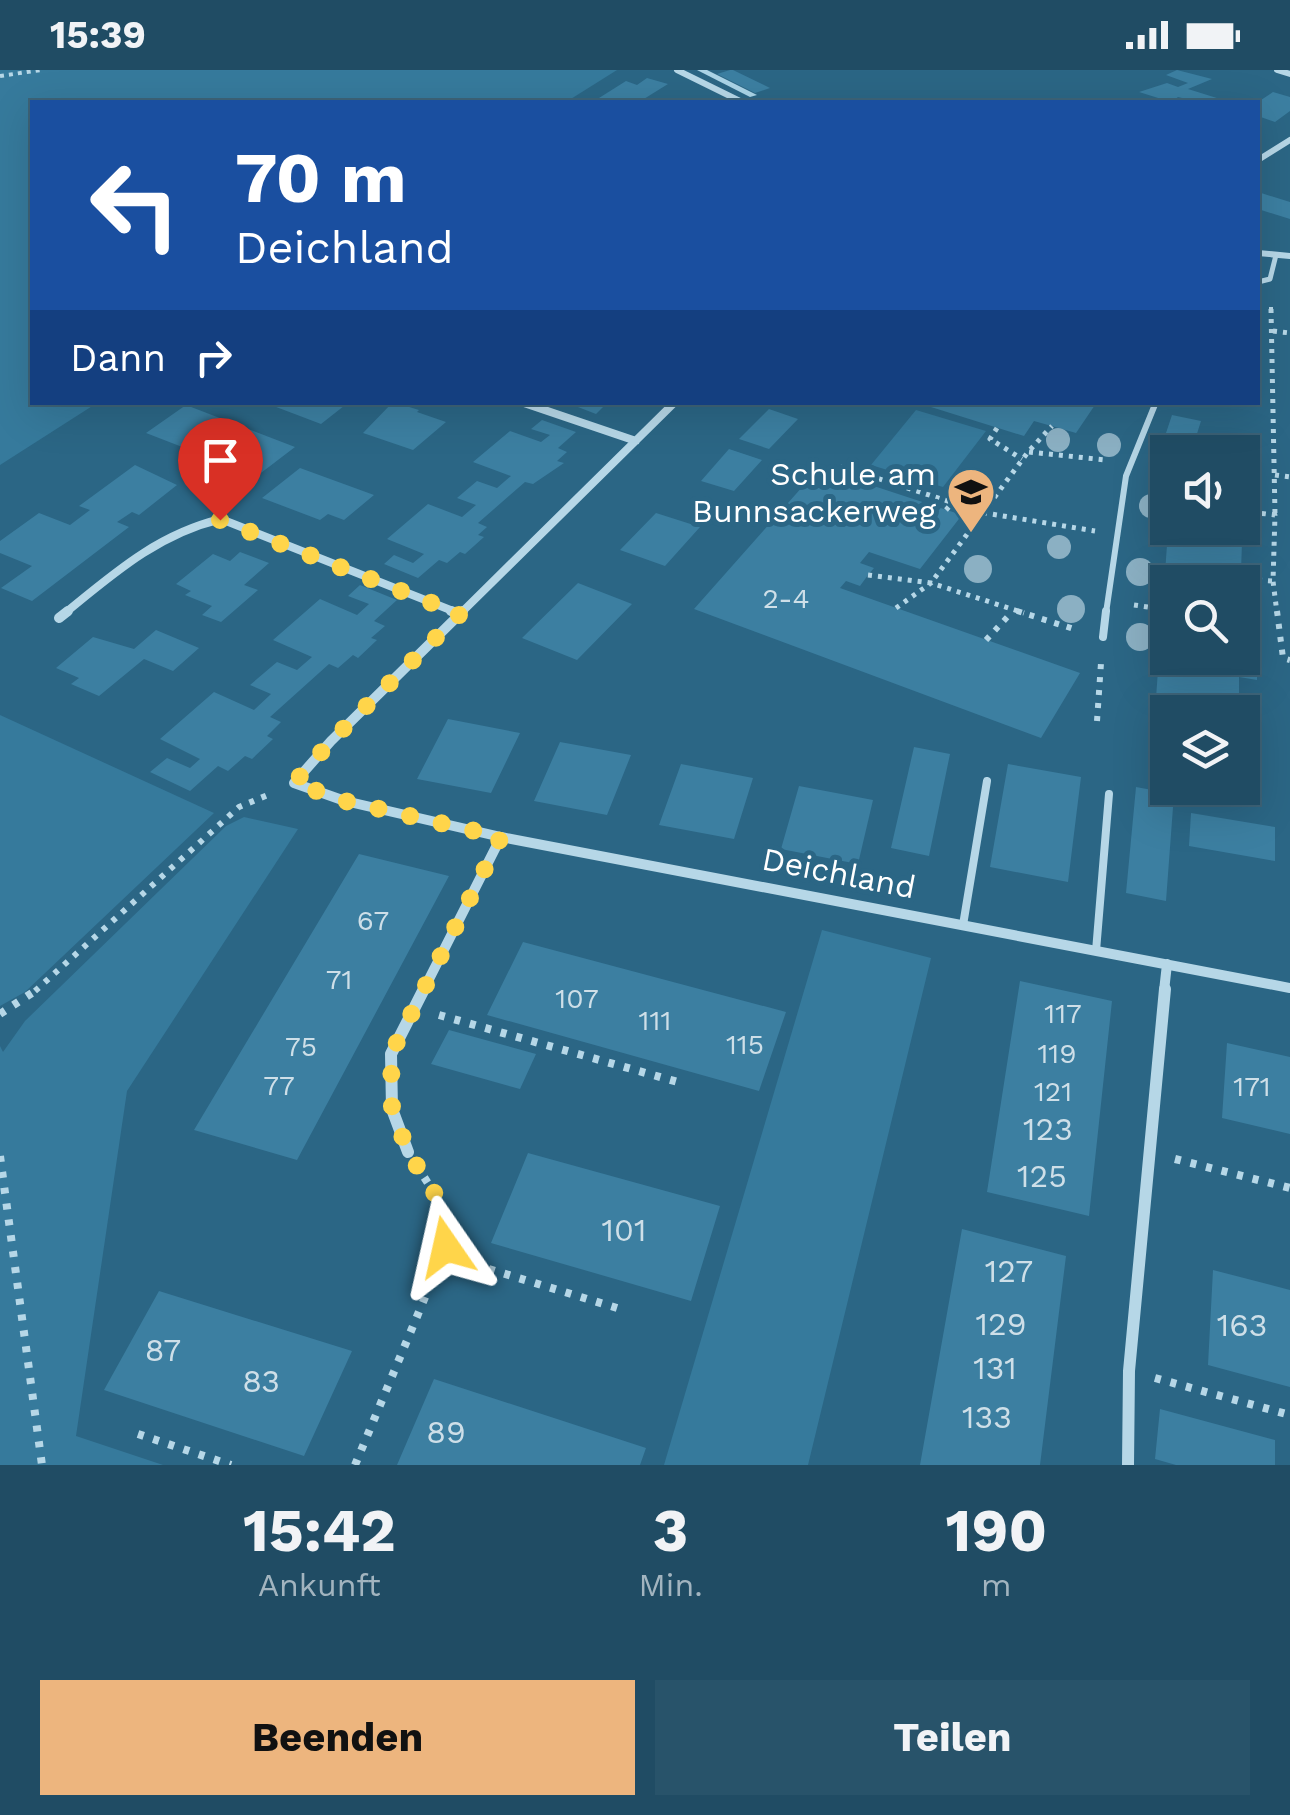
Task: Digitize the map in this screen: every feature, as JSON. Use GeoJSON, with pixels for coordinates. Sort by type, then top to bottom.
{"type":"FeatureCollection","features":[{"type":"Feature","properties":{"kind":"street"},"geometry":{"type":"LineString","coordinates":[[677,70],[738,100]]}},
{"type":"Feature","properties":{"kind":"street"},"geometry":{"type":"LineString","coordinates":[[1278,70],[1290,74]]}},
{"type":"Feature","properties":{"kind":"street"},"geometry":{"type":"LineString","coordinates":[[1260,159],[1290,140]]}},
{"type":"Feature","properties":{"kind":"street"},"geometry":{"type":"LineString","coordinates":[[1260,253],[1290,256]]}},
{"type":"Feature","properties":{"kind":"street"},"geometry":{"type":"LineString","coordinates":[[530,405],[636,440]]}},
{"type":"Feature","properties":{"kind":"street"},"geometry":{"type":"LineString","coordinates":[[294,783],[332,740],[672,405]]}},
{"type":"Feature","properties":{"kind":"street"},"geometry":{"type":"LineString","coordinates":[[59,618],[158,540],[190,524],[220,520],[460,614]]}},
{"type":"Feature","properties":{"kind":"street","name":"Deichland"},"geometry":{"type":"LineString","coordinates":[[294,783],[345,801],[501,837],[1290,988]]}},
{"type":"Feature","properties":{"kind":"street"},"geometry":{"type":"LineString","coordinates":[[408,1152],[392,1108],[391,1054],[501,837]]}},
{"type":"Feature","properties":{"kind":"street"},"geometry":{"type":"LineString","coordinates":[[1128,1465],[1129,1371],[1166,964]]}},
{"type":"Feature","properties":{"kind":"lane"},"geometry":{"type":"LineString","coordinates":[[1260,282],[1270,279],[1276,255]]}},
{"type":"Feature","properties":{"kind":"lane"},"geometry":{"type":"LineString","coordinates":[[1103,638],[1114,534],[1132,463],[1155,405]]}},
{"type":"Feature","properties":{"kind":"lane"},"geometry":{"type":"LineString","coordinates":[[963,925],[987,781]]}},
{"type":"Feature","properties":{"kind":"lane"},"geometry":{"type":"LineString","coordinates":[[1096,951],[1109,794]]}},
{"type":"Feature","properties":{"kind":"path"},"geometry":{"type":"LineString","coordinates":[[0,76],[40,70]]}},
{"type":"Feature","properties":{"kind":"path"},"geometry":{"type":"LineString","coordinates":[[1271,307],[1276,515],[1273,581],[1283,658],[1290,660]]}},
{"type":"Feature","properties":{"kind":"path"},"geometry":{"type":"LineString","coordinates":[[1274,331],[1290,333]]}},
{"type":"Feature","properties":{"kind":"path"},"geometry":{"type":"LineString","coordinates":[[896,608],[931,584],[1022,459],[1052,426]]}},
{"type":"Feature","properties":{"kind":"path"},"geometry":{"type":"LineString","coordinates":[[997,428],[990,439],[1022,459]]}},
{"type":"Feature","properties":{"kind":"path"},"geometry":{"type":"LineString","coordinates":[[1028,452],[1132,463]]}},
{"type":"Feature","properties":{"kind":"path"},"geometry":{"type":"LineString","coordinates":[[834,473],[838,466],[985,513],[1114,534]]}},
{"type":"Feature","properties":{"kind":"path"},"geometry":{"type":"LineString","coordinates":[[1275,475],[1290,477]]}},
{"type":"Feature","properties":{"kind":"path"},"geometry":{"type":"LineString","coordinates":[[946,510],[953,502]]}},
{"type":"Feature","properties":{"kind":"path"},"geometry":{"type":"LineString","coordinates":[[1260,513],[1276,515]]}},
{"type":"Feature","properties":{"kind":"path"},"geometry":{"type":"LineString","coordinates":[[868,576],[931,584],[1103,638],[1097,721]]}},
{"type":"Feature","properties":{"kind":"path"},"geometry":{"type":"LineString","coordinates":[[1260,580],[1273,581]]}},
{"type":"Feature","properties":{"kind":"path"},"geometry":{"type":"LineString","coordinates":[[986,640],[1012,611]]}},
{"type":"Feature","properties":{"kind":"path"},"geometry":{"type":"LineString","coordinates":[[0,1014],[37,990],[239,807],[294,783]]}},
{"type":"Feature","properties":{"kind":"path"},"geometry":{"type":"LineString","coordinates":[[414,1008],[685,1084]]}},
{"type":"Feature","properties":{"kind":"path"},"geometry":{"type":"LineString","coordinates":[[355,1465],[446,1247],[435,1194],[408,1152]]}},
{"type":"Feature","properties":{"kind":"path"},"geometry":{"type":"LineString","coordinates":[[1149,1152],[1290,1188]]}},
{"type":"Feature","properties":{"kind":"path"},"geometry":{"type":"LineString","coordinates":[[0,1156],[42,1465]]}},
{"type":"Feature","properties":{"kind":"path"},"geometry":{"type":"LineString","coordinates":[[442,1256],[617,1308]]}},
{"type":"Feature","properties":{"kind":"path"},"geometry":{"type":"LineString","coordinates":[[1129,1371],[1290,1415]]}},
{"type":"Feature","properties":{"kind":"path"},"geometry":{"type":"LineString","coordinates":[[138,1434],[232,1465]]}},
{"type":"Feature","properties":{"kind":"shaded area"},"geometry":{"type":"Polygon","coordinates":[[[0,70],[617,70],[569,100],[30,100],[30,405],[94,405],[0,465],[0,70]]]}},
{"type":"Feature","properties":{"kind":"shaded area"},"geometry":{"type":"Polygon","coordinates":[[[916,410],[986,431],[943,487],[871,465],[916,410]]]}},
{"type":"Feature","properties":{"kind":"shaded area"},"geometry":{"type":"Polygon","coordinates":[[[0,715],[214,813],[25,992],[0,1006],[0,715]]]}},
{"type":"Feature","properties":{"kind":"shaded area"},"geometry":{"type":"Polygon","coordinates":[[[244,817],[298,829],[127,1091],[76,1436],[163,1465],[0,1465],[0,1046],[3,1052],[25,1021],[226,826],[244,817]]]}},
{"type":"Feature","properties":{"kind":"shaded area"},"geometry":{"type":"Polygon","coordinates":[[[822,930],[931,958],[808,1465],[664,1465],[822,930]]]}},
{"type":"Feature","properties":{"kind":"building"},"geometry":{"type":"Polygon","coordinates":[[[733,70],[770,88],[755,93],[717,74],[733,70]]]}},
{"type":"Feature","properties":{"kind":"building"},"geometry":{"type":"Polygon","coordinates":[[[1177,70],[1212,79],[1188,89],[1220,99],[1165,100],[1139,92],[1167,83],[1178,87],[1188,83],[1166,75],[1177,70]]]}},
{"type":"Feature","properties":{"kind":"building"},"geometry":{"type":"Polygon","coordinates":[[[647,78],[668,84],[642,100],[599,98],[626,81],[637,85],[647,78]]]}},
{"type":"Feature","properties":{"kind":"building"},"geometry":{"type":"Polygon","coordinates":[[[1273,92],[1290,97],[1290,111],[1275,122],[1260,117],[1260,101],[1273,92]]]}},
{"type":"Feature","properties":{"kind":"building"},"geometry":{"type":"Polygon","coordinates":[[[1260,193],[1290,202],[1290,219],[1260,210],[1260,193]]]}},
{"type":"Feature","properties":{"kind":"building"},"geometry":{"type":"Polygon","coordinates":[[[186,405],[295,447],[257,476],[146,433],[186,405]]]}},
{"type":"Feature","properties":{"kind":"building"},"geometry":{"type":"Polygon","coordinates":[[[271,405],[345,405],[321,424],[271,405]]]}},
{"type":"Feature","properties":{"kind":"building"},"geometry":{"type":"Polygon","coordinates":[[[390,405],[403,405],[446,422],[413,450],[363,433],[390,405]]]}},
{"type":"Feature","properties":{"kind":"building"},"geometry":{"type":"Polygon","coordinates":[[[573,405],[605,405],[596,414],[573,405]]]}},
{"type":"Feature","properties":{"kind":"building"},"geometry":{"type":"Polygon","coordinates":[[[925,405],[1095,405],[1076,433],[1034,421],[1024,436],[925,405]]]}},
{"type":"Feature","properties":{"kind":"building"},"geometry":{"type":"Polygon","coordinates":[[[769,409],[798,419],[769,449],[739,439],[769,409]]]}},
{"type":"Feature","properties":{"kind":"building"},"geometry":{"type":"Polygon","coordinates":[[[1172,415],[1201,421],[1197,435],[1166,433],[1172,415]]]}},
{"type":"Feature","properties":{"kind":"building"},"geometry":{"type":"Polygon","coordinates":[[[542,420],[576,432],[558,448],[567,452],[557,461],[564,463],[533,484],[525,482],[478,523],[487,527],[478,535],[484,537],[465,554],[460,552],[447,563],[439,560],[418,578],[384,564],[394,555],[413,563],[424,554],[387,539],[428,504],[462,517],[476,505],[457,498],[477,481],[497,488],[511,476],[473,462],[510,431],[541,442],[550,435],[531,429],[542,420]]]}},
{"type":"Feature","properties":{"kind":"building"},"geometry":{"type":"Polygon","coordinates":[[[729,449],[762,460],[734,491],[701,481],[729,449]]]}},
{"type":"Feature","properties":{"kind":"building"},"geometry":{"type":"Polygon","coordinates":[[[135,465],[177,485],[139,515],[132,512],[117,522],[129,527],[32,601],[1,588],[32,566],[0,553],[0,541],[39,513],[70,525],[90,510],[79,506],[135,465]]]}},
{"type":"Feature","properties":{"kind":"building"},"geometry":{"type":"Polygon","coordinates":[[[300,468],[374,495],[344,520],[328,514],[320,520],[262,498],[300,468]]]}},
{"type":"Feature","properties":{"kind":"building"},"geometry":{"type":"Polygon","coordinates":[[[819,468],[962,515],[920,569],[869,552],[860,563],[874,568],[860,586],[846,581],[840,588],[1080,673],[1041,738],[694,609],[819,468]]]}},
{"type":"Feature","properties":{"kind":"building"},"geometry":{"type":"Polygon","coordinates":[[[656,513],[700,527],[665,566],[620,550],[656,513]]]}},
{"type":"Feature","properties":{"kind":"building"},"geometry":{"type":"Polygon","coordinates":[[[1167,545],[1242,545],[1241,565],[1166,565],[1167,545]]]}},
{"type":"Feature","properties":{"kind":"building"},"geometry":{"type":"Polygon","coordinates":[[[240,552],[269,563],[244,585],[258,590],[221,622],[202,615],[212,606],[185,595],[191,591],[176,584],[213,554],[230,561],[240,552]]]}},
{"type":"Feature","properties":{"kind":"building"},"geometry":{"type":"Polygon","coordinates":[[[578,583],[632,604],[577,660],[522,638],[578,583]]]}},
{"type":"Feature","properties":{"kind":"building"},"geometry":{"type":"Polygon","coordinates":[[[360,585],[397,600],[374,621],[385,626],[371,638],[377,640],[358,658],[353,655],[338,668],[329,664],[270,717],[281,722],[267,736],[273,739],[252,759],[245,756],[228,771],[218,766],[190,791],[150,772],[167,758],[190,768],[200,759],[160,739],[214,692],[254,710],[271,694],[250,685],[277,662],[297,670],[312,657],[273,640],[320,599],[357,615],[369,604],[348,596],[360,585]]]}},
{"type":"Feature","properties":{"kind":"building"},"geometry":{"type":"Polygon","coordinates":[[[156,630],[199,648],[173,671],[144,659],[99,696],[71,684],[79,678],[56,668],[93,637],[134,649],[156,630]]]}},
{"type":"Feature","properties":{"kind":"building"},"geometry":{"type":"Polygon","coordinates":[[[1158,675],[1257,675],[1257,680],[1239,677],[1239,695],[1156,695],[1158,675]]]}},
{"type":"Feature","properties":{"kind":"building"},"geometry":{"type":"Polygon","coordinates":[[[448,719],[520,733],[491,793],[417,779],[448,719]]]}},
{"type":"Feature","properties":{"kind":"building"},"geometry":{"type":"Polygon","coordinates":[[[560,742],[631,755],[607,815],[534,801],[560,742]]]}},
{"type":"Feature","properties":{"kind":"building"},"geometry":{"type":"Polygon","coordinates":[[[914,747],[950,754],[929,856],[891,848],[914,747]]]}},
{"type":"Feature","properties":{"kind":"building"},"geometry":{"type":"Polygon","coordinates":[[[681,764],[753,778],[734,839],[659,825],[681,764]]]}},
{"type":"Feature","properties":{"kind":"building"},"geometry":{"type":"Polygon","coordinates":[[[1008,764],[1081,777],[1068,882],[990,867],[1008,764]]]}},
{"type":"Feature","properties":{"kind":"building"},"geometry":{"type":"Polygon","coordinates":[[[799,786],[873,800],[858,864],[781,849],[799,786]]]}},
{"type":"Feature","properties":{"kind":"building"},"geometry":{"type":"Polygon","coordinates":[[[1136,787],[1150,790],[1150,805],[1173,805],[1166,901],[1126,893],[1136,787]]]}},
{"type":"Feature","properties":{"kind":"building"},"geometry":{"type":"Polygon","coordinates":[[[1191,813],[1275,827],[1275,861],[1189,846],[1191,813]]]}},
{"type":"Feature","properties":{"kind":"building"},"geometry":{"type":"Polygon","coordinates":[[[359,854],[449,876],[297,1160],[194,1130],[359,854]]]}},
{"type":"Feature","properties":{"kind":"building"},"geometry":{"type":"Polygon","coordinates":[[[523,942],[786,1012],[759,1091],[487,1015],[523,942]]]}},
{"type":"Feature","properties":{"kind":"building"},"geometry":{"type":"Polygon","coordinates":[[[1020,981],[1112,1001],[1089,1216],[987,1192],[1020,981]]]}},
{"type":"Feature","properties":{"kind":"building"},"geometry":{"type":"Polygon","coordinates":[[[449,1030],[536,1054],[520,1089],[431,1064],[449,1030]]]}},
{"type":"Feature","properties":{"kind":"building"},"geometry":{"type":"Polygon","coordinates":[[[1227,1043],[1290,1057],[1290,1134],[1222,1118],[1227,1043]]]}},
{"type":"Feature","properties":{"kind":"building"},"geometry":{"type":"Polygon","coordinates":[[[528,1153],[720,1206],[691,1301],[491,1243],[528,1153]]]}},
{"type":"Feature","properties":{"kind":"building"},"geometry":{"type":"Polygon","coordinates":[[[962,1229],[1066,1256],[1040,1465],[920,1465],[962,1229]]]}},
{"type":"Feature","properties":{"kind":"building"},"geometry":{"type":"Polygon","coordinates":[[[1213,1270],[1290,1290],[1290,1387],[1208,1365],[1213,1270]]]}},
{"type":"Feature","properties":{"kind":"building"},"geometry":{"type":"Polygon","coordinates":[[[159,1291],[352,1351],[304,1456],[104,1390],[159,1291]]]}},
{"type":"Feature","properties":{"kind":"building"},"geometry":{"type":"Polygon","coordinates":[[[434,1379],[646,1448],[640,1465],[397,1465],[434,1379]]]}},
{"type":"Feature","properties":{"kind":"building"},"geometry":{"type":"Polygon","coordinates":[[[1160,1409],[1275,1440],[1275,1465],[1176,1465],[1155,1459],[1160,1409]]]}},
{"type":"Feature","properties":{"kind":"waterway"},"geometry":{"type":"LineString","coordinates":[[701,70],[753,95]]}},
{"type":"Feature","properties":{"kind":"place","name":"Schule am Bunnsackerweg"},"geometry":{"type":"Point","coordinates":[971,534]}},
{"type":"Feature","properties":{"kind":"route"},"geometry":{"type":"LineString","coordinates":[[220,520],[460,614],[332,740],[294,783],[345,801],[501,837],[391,1054],[392,1108],[408,1152],[435,1194],[446,1247]]}}]}
